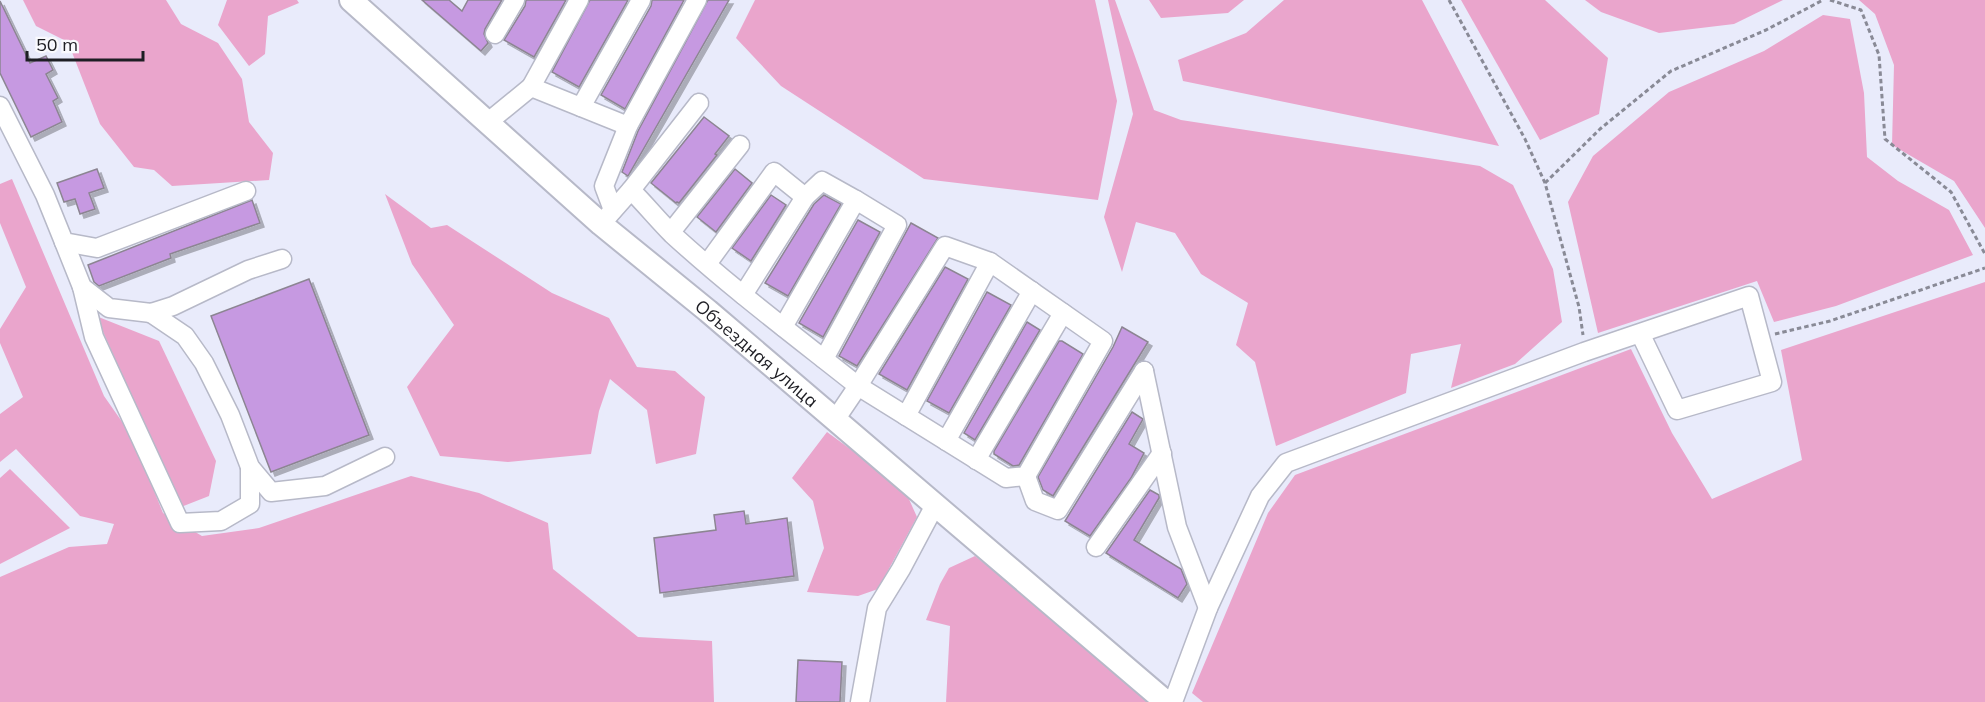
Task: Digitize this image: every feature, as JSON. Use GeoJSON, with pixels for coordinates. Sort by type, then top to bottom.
{"type":"FeatureCollection","features":[{"type":"Feature","properties":{"kind":"main road","name":"Объездная улица"},"geometry":{"type":"LineString","coordinates":[[351,0],[487,123],[607,217],[708,311],[1166,702]]}},
{"type":"Feature","properties":{"kind":"lane"},"geometry":{"type":"LineString","coordinates":[[495,34],[515,0]]}},
{"type":"Feature","properties":{"kind":"lane"},"geometry":{"type":"LineString","coordinates":[[487,123],[531,87],[579,0]]}},
{"type":"Feature","properties":{"kind":"lane"},"geometry":{"type":"LineString","coordinates":[[580,107],[641,0]]}},
{"type":"Feature","properties":{"kind":"lane"},"geometry":{"type":"LineString","coordinates":[[607,217],[604,186],[628,126],[698,0]]}},
{"type":"Feature","properties":{"kind":"lane"},"geometry":{"type":"LineString","coordinates":[[531,87],[628,126]]}},
{"type":"Feature","properties":{"kind":"lane"},"geometry":{"type":"LineString","coordinates":[[607,217],[699,103]]}},
{"type":"Feature","properties":{"kind":"lane"},"geometry":{"type":"LineString","coordinates":[[0,106],[45,195],[82,287],[94,337],[180,523],[221,521],[250,504],[250,467]]}},
{"type":"Feature","properties":{"kind":"lane"},"geometry":{"type":"LineString","coordinates":[[671,232],[740,145]]}},
{"type":"Feature","properties":{"kind":"lane"},"geometry":{"type":"LineString","coordinates":[[707,264],[774,172],[805,197]]}},
{"type":"Feature","properties":{"kind":"lane"},"geometry":{"type":"LineString","coordinates":[[744,295],[805,197],[822,181],[897,225],[824,358]]}},
{"type":"Feature","properties":{"kind":"lane"},"geometry":{"type":"LineString","coordinates":[[631,190],[671,232],[707,264],[858,386],[1006,478],[1026,476]]}},
{"type":"Feature","properties":{"kind":"lane"},"geometry":{"type":"LineString","coordinates":[[64,242],[97,248],[246,191]]}},
{"type":"Feature","properties":{"kind":"lane"},"geometry":{"type":"LineString","coordinates":[[783,327],[856,200]]}},
{"type":"Feature","properties":{"kind":"lane"},"geometry":{"type":"LineString","coordinates":[[835,420],[945,246],[990,262],[1103,341],[1026,476],[1035,501],[1058,510],[1144,371],[1177,527],[1208,608]]}},
{"type":"Feature","properties":{"kind":"lane"},"geometry":{"type":"LineString","coordinates":[[82,287],[109,308],[151,313],[173,306],[248,270],[282,259]]}},
{"type":"Feature","properties":{"kind":"lane"},"geometry":{"type":"LineString","coordinates":[[906,416],[990,262]]}},
{"type":"Feature","properties":{"kind":"lane"},"geometry":{"type":"LineString","coordinates":[[946,441],[1032,291]]}},
{"type":"Feature","properties":{"kind":"lane"},"geometry":{"type":"LineString","coordinates":[[1173,702],[1208,608],[1260,496],[1286,463],[1584,352],[1749,296],[1772,382],[1677,410],[1640,333]]}},
{"type":"Feature","properties":{"kind":"lane"},"geometry":{"type":"LineString","coordinates":[[151,313],[185,336],[204,363],[230,415],[250,467],[271,492],[325,486],[385,457]]}},
{"type":"Feature","properties":{"kind":"lane"},"geometry":{"type":"LineString","coordinates":[[976,460],[1063,313]]}},
{"type":"Feature","properties":{"kind":"lane"},"geometry":{"type":"LineString","coordinates":[[1096,547],[1162,453]]}},
{"type":"Feature","properties":{"kind":"lane"},"geometry":{"type":"LineString","coordinates":[[860,702],[877,608],[935,506]]}},
{"type":"Feature","properties":{"kind":"path"},"geometry":{"type":"LineString","coordinates":[[1449,0],[1525,139],[1545,183],[1580,307],[1584,352]]}},
{"type":"Feature","properties":{"kind":"path"},"geometry":{"type":"LineString","coordinates":[[1545,183],[1600,129],[1671,71],[1766,30],[1823,0]]}},
{"type":"Feature","properties":{"kind":"path"},"geometry":{"type":"LineString","coordinates":[[1830,0],[1861,10],[1879,55],[1885,140],[1951,192],[1985,254]]}},
{"type":"Feature","properties":{"kind":"path"},"geometry":{"type":"LineString","coordinates":[[1760,337],[1830,321],[1985,268]]}},
{"type":"Feature","properties":{"kind":"shaded area"},"geometry":{"type":"Polygon","coordinates":[[[23,0],[166,0],[181,24],[218,43],[242,79],[249,122],[273,153],[269,180],[172,186],[154,170],[134,167],[100,124],[68,42],[36,26],[23,0]]]}},
{"type":"Feature","properties":{"kind":"shaded area"},"geometry":{"type":"Polygon","coordinates":[[[227,0],[297,0],[299,3],[268,16],[265,54],[249,66],[218,25],[227,0]]]}},
{"type":"Feature","properties":{"kind":"shaded area"},"geometry":{"type":"Polygon","coordinates":[[[755,0],[1095,0],[1117,101],[1098,200],[924,179],[781,86],[736,38],[755,0]]]}},
{"type":"Feature","properties":{"kind":"shaded area"},"geometry":{"type":"Polygon","coordinates":[[[1108,0],[1115,0],[1154,110],[1181,120],[1480,166],[1513,185],[1553,269],[1562,322],[1515,364],[1451,388],[1461,344],[1411,354],[1406,393],[1276,446],[1255,362],[1236,345],[1248,303],[1201,274],[1175,233],[1136,222],[1122,272],[1104,217],[1133,114],[1108,0]]]}},
{"type":"Feature","properties":{"kind":"shaded area"},"geometry":{"type":"Polygon","coordinates":[[[1149,0],[1244,0],[1228,13],[1161,18],[1149,0]]]}},
{"type":"Feature","properties":{"kind":"shaded area"},"geometry":{"type":"Polygon","coordinates":[[[1284,0],[1422,0],[1499,146],[1183,81],[1178,60],[1246,33],[1284,0]]]}},
{"type":"Feature","properties":{"kind":"shaded area"},"geometry":{"type":"Polygon","coordinates":[[[1461,0],[1545,0],[1608,58],[1599,114],[1540,140],[1461,0]]]}},
{"type":"Feature","properties":{"kind":"shaded area"},"geometry":{"type":"Polygon","coordinates":[[[1585,0],[1783,0],[1734,24],[1659,33],[1601,12],[1585,0]]]}},
{"type":"Feature","properties":{"kind":"shaded area"},"geometry":{"type":"Polygon","coordinates":[[[1859,0],[1985,0],[1985,228],[1954,181],[1892,145],[1894,65],[1875,14],[1859,0]]]}},
{"type":"Feature","properties":{"kind":"shaded area"},"geometry":{"type":"Polygon","coordinates":[[[1823,15],[1850,19],[1864,93],[1867,157],[1898,181],[1949,210],[1973,255],[1836,306],[1774,322],[1757,281],[1598,333],[1568,202],[1593,156],[1669,92],[1764,51],[1823,15]]]}},
{"type":"Feature","properties":{"kind":"shaded area"},"geometry":{"type":"Polygon","coordinates":[[[12,179],[104,396],[132,436],[163,513],[202,536],[259,528],[411,476],[479,493],[548,523],[553,569],[638,637],[712,641],[714,702],[0,702],[0,577],[69,547],[107,544],[114,524],[80,516],[16,449],[0,462],[0,414],[23,397],[0,343],[0,329],[26,287],[0,223],[0,184],[12,179]]]}},
{"type":"Feature","properties":{"kind":"shaded area"},"geometry":{"type":"Polygon","coordinates":[[[385,194],[431,228],[447,225],[552,293],[609,318],[637,367],[675,371],[705,397],[696,454],[656,464],[647,410],[610,379],[599,411],[591,454],[508,462],[440,456],[407,387],[454,325],[412,264],[385,194]]]}},
{"type":"Feature","properties":{"kind":"shaded area"},"geometry":{"type":"Polygon","coordinates":[[[1985,282],[1985,702],[1203,702],[1192,693],[1268,513],[1295,475],[1631,349],[1672,433],[1712,499],[1802,460],[1781,350],[1985,282]]]}},
{"type":"Feature","properties":{"kind":"shaded area"},"geometry":{"type":"Polygon","coordinates":[[[96,316],[159,341],[216,461],[209,496],[181,507],[96,316]]]}},
{"type":"Feature","properties":{"kind":"shaded area"},"geometry":{"type":"Polygon","coordinates":[[[827,432],[868,462],[908,497],[917,517],[878,589],[858,596],[807,592],[824,548],[813,501],[792,478],[827,432]]]}},
{"type":"Feature","properties":{"kind":"shaded area"},"geometry":{"type":"Polygon","coordinates":[[[10,469],[70,528],[0,564],[0,478],[10,469]]]}},
{"type":"Feature","properties":{"kind":"shaded area"},"geometry":{"type":"Polygon","coordinates":[[[975,556],[1076,635],[1154,702],[946,702],[950,626],[926,620],[949,568],[975,556]]]}},
{"type":"Feature","properties":{"kind":"building"},"geometry":{"type":"Polygon","coordinates":[[[422,0],[449,0],[462,11],[468,0],[502,0],[485,29],[484,34],[488,43],[481,51],[422,0]]]}},
{"type":"Feature","properties":{"kind":"building"},"geometry":{"type":"Polygon","coordinates":[[[526,0],[566,0],[534,57],[504,40],[525,6],[526,0]]]}},
{"type":"Feature","properties":{"kind":"building"},"geometry":{"type":"Polygon","coordinates":[[[590,0],[628,0],[579,87],[552,72],[590,0]]]}},
{"type":"Feature","properties":{"kind":"building"},"geometry":{"type":"Polygon","coordinates":[[[652,0],[684,0],[625,109],[601,95],[651,6],[652,0]]]}},
{"type":"Feature","properties":{"kind":"building"},"geometry":{"type":"Polygon","coordinates":[[[708,0],[729,0],[628,176],[622,172],[638,131],[708,0]]]}},
{"type":"Feature","properties":{"kind":"building"},"geometry":{"type":"Polygon","coordinates":[[[0,1],[30,63],[46,56],[53,70],[46,74],[58,98],[53,101],[62,122],[31,137],[0,73],[0,1]]]}},
{"type":"Feature","properties":{"kind":"building"},"geometry":{"type":"Polygon","coordinates":[[[704,117],[729,136],[715,154],[717,155],[679,203],[676,203],[651,183],[704,117]]]}},
{"type":"Feature","properties":{"kind":"building"},"geometry":{"type":"Polygon","coordinates":[[[97,169],[104,188],[89,193],[95,209],[80,214],[75,199],[64,202],[57,183],[97,169]]]}},
{"type":"Feature","properties":{"kind":"building"},"geometry":{"type":"Polygon","coordinates":[[[735,169],[752,183],[716,232],[697,217],[735,169]]]}},
{"type":"Feature","properties":{"kind":"building"},"geometry":{"type":"Polygon","coordinates":[[[771,195],[786,205],[751,261],[732,248],[771,195]]]}},
{"type":"Feature","properties":{"kind":"building"},"geometry":{"type":"Polygon","coordinates":[[[824,195],[841,204],[788,296],[765,283],[814,204],[824,195]]]}},
{"type":"Feature","properties":{"kind":"building"},"geometry":{"type":"Polygon","coordinates":[[[252,200],[260,223],[170,254],[171,258],[99,286],[94,282],[88,265],[252,200]]]}},
{"type":"Feature","properties":{"kind":"building"},"geometry":{"type":"Polygon","coordinates":[[[858,220],[880,232],[823,337],[799,323],[858,220]]]}},
{"type":"Feature","properties":{"kind":"building"},"geometry":{"type":"Polygon","coordinates":[[[911,223],[938,238],[857,366],[839,356],[911,223]]]}},
{"type":"Feature","properties":{"kind":"building"},"geometry":{"type":"Polygon","coordinates":[[[945,267],[968,279],[907,390],[879,374],[945,267]]]}},
{"type":"Feature","properties":{"kind":"building"},"geometry":{"type":"Polygon","coordinates":[[[309,279],[369,435],[271,472],[211,316],[309,279]]]}},
{"type":"Feature","properties":{"kind":"building"},"geometry":{"type":"Polygon","coordinates":[[[987,292],[1011,305],[949,413],[927,401],[987,292]]]}},
{"type":"Feature","properties":{"kind":"building"},"geometry":{"type":"Polygon","coordinates":[[[1027,322],[1040,330],[975,440],[964,433],[1027,322]]]}},
{"type":"Feature","properties":{"kind":"building"},"geometry":{"type":"Polygon","coordinates":[[[1122,327],[1148,342],[1053,496],[1043,490],[1038,477],[1113,347],[1122,327]]]}},
{"type":"Feature","properties":{"kind":"building"},"geometry":{"type":"Polygon","coordinates":[[[1059,341],[1083,354],[1019,465],[1013,466],[994,454],[994,451],[1059,341]]]}},
{"type":"Feature","properties":{"kind":"building"},"geometry":{"type":"Polygon","coordinates":[[[1132,412],[1143,419],[1129,444],[1144,453],[1131,478],[1090,536],[1065,521],[1132,412]]]}},
{"type":"Feature","properties":{"kind":"building"},"geometry":{"type":"Polygon","coordinates":[[[1150,490],[1159,495],[1159,498],[1134,540],[1181,569],[1187,584],[1178,598],[1106,553],[1150,490]]]}},
{"type":"Feature","properties":{"kind":"building"},"geometry":{"type":"Polygon","coordinates":[[[744,511],[746,524],[787,518],[794,576],[660,593],[654,538],[716,530],[714,515],[744,511]]]}},
{"type":"Feature","properties":{"kind":"building"},"geometry":{"type":"Polygon","coordinates":[[[798,660],[842,662],[840,702],[796,702],[798,660]]]}}]}
